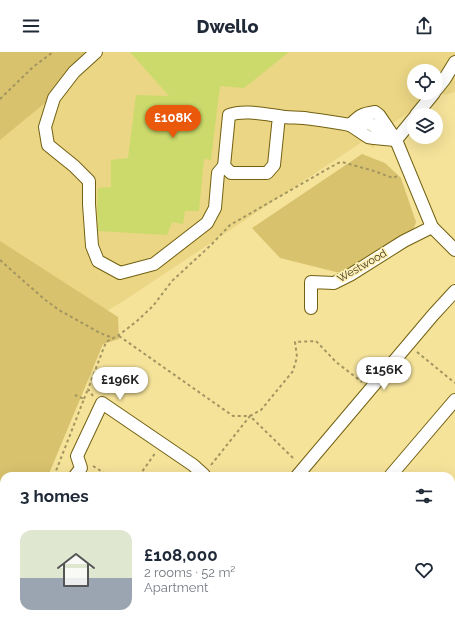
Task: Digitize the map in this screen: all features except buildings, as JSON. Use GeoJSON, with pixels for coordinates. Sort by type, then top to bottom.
{"type":"FeatureCollection","features":[{"type":"Feature","properties":{"kind":"street"},"geometry":{"type":"LineString","coordinates":[[96,52],[74,72],[54,98],[45,127],[48,145],[74,166],[89,181],[92,246],[98,261],[120,273],[154,264],[207,223],[214,208],[218,173],[224,166],[229,115],[235,113],[253,113],[350,125],[368,137],[396,140]]}},
{"type":"Feature","properties":{"kind":"street"},"geometry":{"type":"LineString","coordinates":[[443,81],[455,62]]}},
{"type":"Feature","properties":{"kind":"street"},"geometry":{"type":"LineString","coordinates":[[422,108],[428,100]]}},
{"type":"Feature","properties":{"kind":"street"},"geometry":{"type":"LineString","coordinates":[[350,125],[358,117],[364,114],[375,112],[379,115],[396,140],[432,227],[455,250]]}},
{"type":"Feature","properties":{"kind":"street"},"geometry":{"type":"LineString","coordinates":[[224,166],[231,173],[267,173],[274,165],[279,116]]}},
{"type":"Feature","properties":{"kind":"street"},"geometry":{"type":"LineString","coordinates":[[396,140],[407,127]]}},
{"type":"Feature","properties":{"kind":"street","name":"Westwood"},"geometry":{"type":"LineString","coordinates":[[311,308],[311,282],[334,283],[350,275],[404,241],[432,227]]}},
{"type":"Feature","properties":{"kind":"street"},"geometry":{"type":"LineString","coordinates":[[300,472],[408,344],[455,291]]}},
{"type":"Feature","properties":{"kind":"street"},"geometry":{"type":"LineString","coordinates":[[78,472],[81,468],[77,456],[92,397],[162,444],[200,472]]}},
{"type":"Feature","properties":{"kind":"street"},"geometry":{"type":"LineString","coordinates":[[394,472],[455,400]]}},
{"type":"Feature","properties":{"kind":"path"},"geometry":{"type":"LineString","coordinates":[[0,99],[33,68],[53,52]]}},
{"type":"Feature","properties":{"kind":"path"},"geometry":{"type":"LineString","coordinates":[[56,472],[92,397],[106,342],[119,335],[153,306],[172,281],[230,225],[338,163],[342,162],[394,178],[408,169]]}},
{"type":"Feature","properties":{"kind":"path"},"geometry":{"type":"LineString","coordinates":[[0,260],[44,299],[59,310],[100,333],[113,338]]}},
{"type":"Feature","properties":{"kind":"path"},"geometry":{"type":"LineString","coordinates":[[119,335],[233,416],[250,416],[293,458]]}},
{"type":"Feature","properties":{"kind":"path"},"geometry":{"type":"LineString","coordinates":[[206,472],[250,416],[261,410],[293,371],[296,357],[295,342],[316,341],[336,362],[371,388]]}},
{"type":"Feature","properties":{"kind":"path"},"geometry":{"type":"LineString","coordinates":[[408,344],[455,383]]}},
{"type":"Feature","properties":{"kind":"path"},"geometry":{"type":"LineString","coordinates":[[75,395],[92,397]]}},
{"type":"Feature","properties":{"kind":"path"},"geometry":{"type":"LineString","coordinates":[[142,472],[162,444]]}},
{"type":"Feature","properties":{"kind":"shaded area"},"geometry":{"type":"Polygon","coordinates":[[[0,52],[92,52],[45,103],[0,140],[0,52]]]}},
{"type":"Feature","properties":{"kind":"shaded area"},"geometry":{"type":"Polygon","coordinates":[[[48,52],[455,52],[455,92],[445,95],[443,93],[443,64],[407,64],[407,100],[423,100],[415,108],[407,108],[407,114],[391,124],[385,120],[374,148],[362,142],[125,300],[92,320],[0,261],[0,93],[48,52]]]}},
{"type":"Feature","properties":{"kind":"shaded area"},"geometry":{"type":"Polygon","coordinates":[[[362,154],[385,163],[401,178],[416,222],[414,228],[344,274],[280,258],[252,228],[362,154]]]}},
{"type":"Feature","properties":{"kind":"shaded area"},"geometry":{"type":"Polygon","coordinates":[[[0,241],[118,317],[119,339],[103,344],[50,472],[0,472],[0,241]]]}}]}
